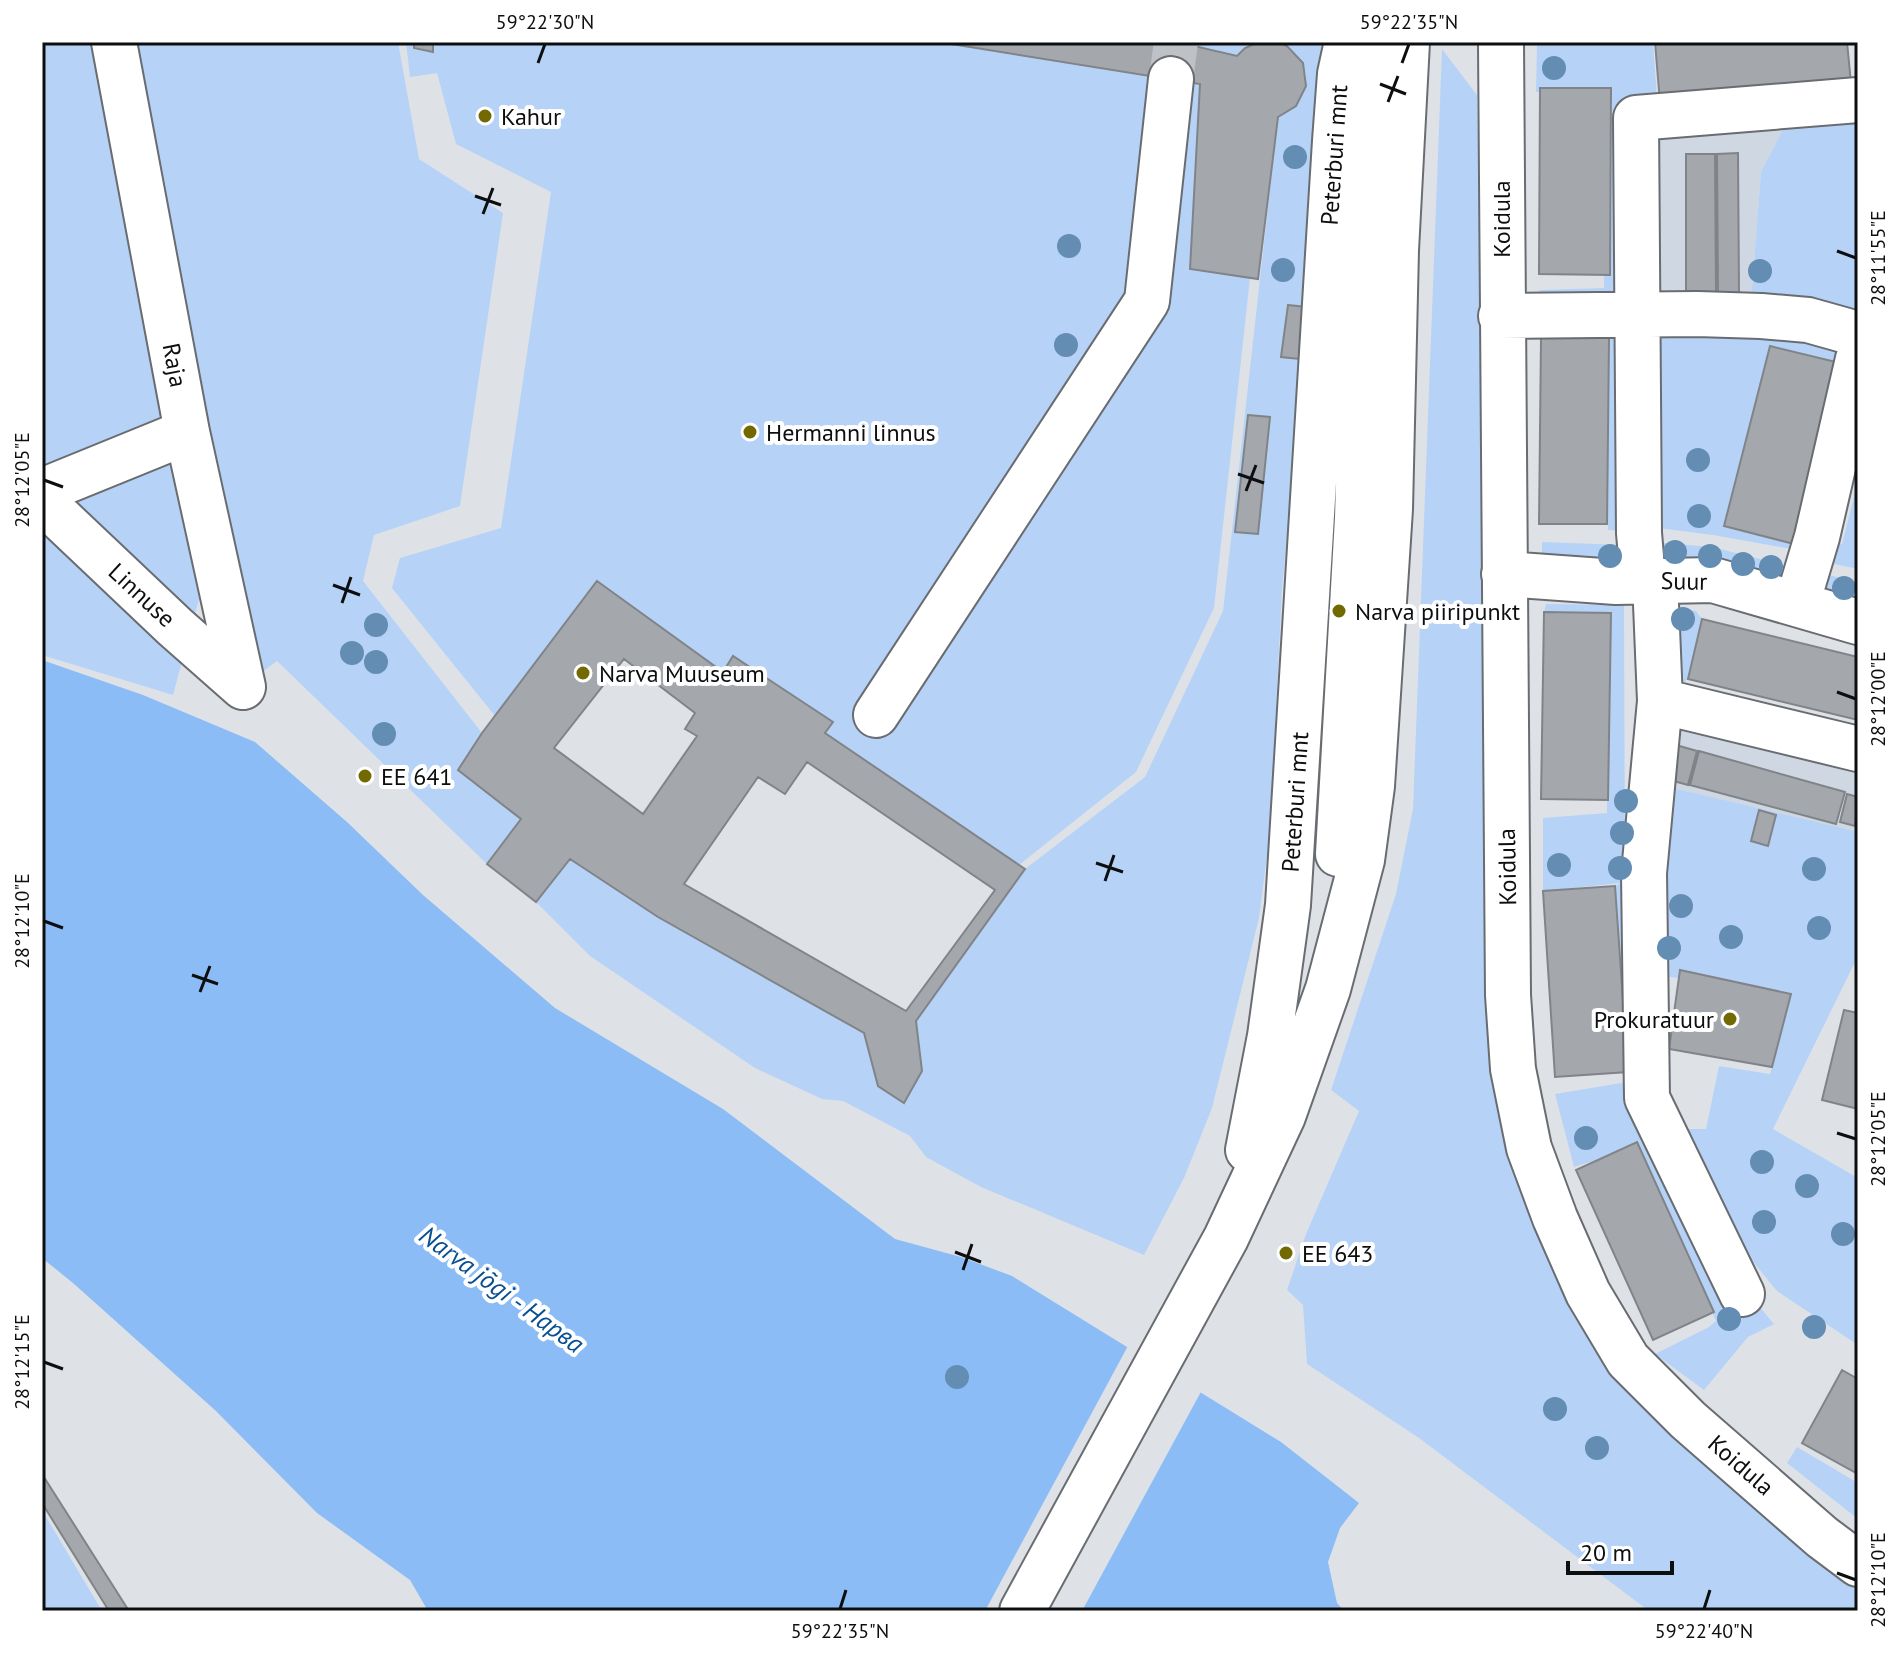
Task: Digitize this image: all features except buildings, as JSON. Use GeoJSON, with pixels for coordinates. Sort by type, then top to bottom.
{"type":"FeatureCollection","features":[{"type":"Feature","properties":{"kind":"main road","name":"Raja"},"geometry":{"type":"LineString","coordinates":[[114,42],[187,432],[243,687]]}},
{"type":"Feature","properties":{"kind":"main road","name":"Peterburi mnt"},"geometry":{"type":"LineString","coordinates":[[1226,1238],[1251,1138],[1270,1036],[1288,905],[1337,114],[1340,74],[1347,42]]}},
{"type":"Feature","properties":{"kind":"main road","name":"Peterburi mnt"},"geometry":{"type":"LineString","coordinates":[[1342,940],[1337,881],[1338,825],[1357,518],[1371,63],[1375,42]]}},
{"type":"Feature","properties":{"kind":"main road","name":"Peterburi mnt"},"geometry":{"type":"LineString","coordinates":[[1226,1238],[1283,1116],[1306,1056],[1342,940],[1362,860],[1372,786],[1390,509],[1396,250],[1407,42]]}},
{"type":"Feature","properties":{"kind":"main road","name":"Koidula"},"geometry":{"type":"LineString","coordinates":[[1501,42],[1508,995],[1513,1069],[1529,1148],[1588,1293],[1628,1360],[1688,1420],[1822,1537],[1858,1564]]}},
{"type":"Feature","properties":{"kind":"main road"},"geometry":{"type":"LineString","coordinates":[[876,715],[1147,301],[1171,79]]}},
{"type":"Feature","properties":{"kind":"main road"},"geometry":{"type":"LineString","coordinates":[[1742,1294],[1647,1098],[1644,873],[1660,701],[1649,580],[1639,533],[1636,118],[1858,100]]}},
{"type":"Feature","properties":{"kind":"main road"},"geometry":{"type":"LineString","coordinates":[[1501,316],[1761,316],[1808,320],[1858,334]]}},
{"type":"Feature","properties":{"kind":"main road"},"geometry":{"type":"LineString","coordinates":[[1797,604],[1817,537],[1858,359]]}},
{"type":"Feature","properties":{"kind":"main road"},"geometry":{"type":"LineString","coordinates":[[42,491],[187,432]]}},
{"type":"Feature","properties":{"kind":"main road","name":"Linnuse"},"geometry":{"type":"LineString","coordinates":[[42,501],[243,687]]}},
{"type":"Feature","properties":{"kind":"main road","name":"Suur"},"geometry":{"type":"LineString","coordinates":[[1504,574],[1616,582],[1713,580],[1858,622]]}},
{"type":"Feature","properties":{"kind":"main road"},"geometry":{"type":"LineString","coordinates":[[1660,701],[1858,749]]}},
{"type":"Feature","properties":{"kind":"main road"},"geometry":{"type":"LineString","coordinates":[[1022,1611],[1226,1238]]}},
{"type":"Feature","properties":{"kind":"shaded area"},"geometry":{"type":"Polygon","coordinates":[[[42,42],[100,42],[199,599],[173,695],[42,655],[42,42]]]}},
{"type":"Feature","properties":{"kind":"shaded area"},"geometry":{"type":"Polygon","coordinates":[[[114,42],[398,42],[419,159],[503,213],[460,506],[374,535],[363,581],[482,733],[459,770],[521,819],[487,864],[277,661],[243,687],[114,42]]]}},
{"type":"Feature","properties":{"kind":"shaded area"},"geometry":{"type":"Polygon","coordinates":[[[406,42],[414,42],[414,48],[433,52],[433,42],[939,42],[1200,84],[1190,269],[1250,278],[1214,608],[1136,772],[1019,865],[825,733],[832,721],[733,656],[723,672],[598,581],[495,716],[392,588],[400,558],[501,528],[551,192],[456,144],[437,73],[410,77],[406,42]]]}},
{"type":"Feature","properties":{"kind":"shaded area"},"geometry":{"type":"Polygon","coordinates":[[[1177,42],[1259,42],[1245,48],[1237,56],[1177,42]]]}},
{"type":"Feature","properties":{"kind":"shaded area"},"geometry":{"type":"Polygon","coordinates":[[[1277,42],[1323,42],[1315,236],[1282,589],[1270,832],[1259,918],[1212,1108],[1184,1178],[1144,1255],[981,1187],[926,1157],[910,1136],[843,1101],[822,1099],[755,1068],[590,956],[536,902],[570,859],[864,1033],[905,1103],[922,1071],[916,1021],[1025,869],[1145,777],[1223,611],[1278,117],[1299,100],[1306,79],[1299,58],[1277,42]]]}},
{"type":"Feature","properties":{"kind":"shaded area"},"geometry":{"type":"Polygon","coordinates":[[[1537,42],[1653,42],[1658,111],[1617,290],[1612,293],[1540,293],[1539,290],[1604,288],[1607,93],[1536,92],[1537,42]]]}},
{"type":"Feature","properties":{"kind":"shaded area"},"geometry":{"type":"Polygon","coordinates":[[[1442,49],[1477,95],[1498,1039],[1632,1385],[1858,1572],[1858,1611],[1649,1611],[1419,1438],[1307,1364],[1303,1305],[1287,1290],[1306,1234],[1359,1111],[1331,1090],[1396,894],[1413,809],[1442,49]]]}},
{"type":"Feature","properties":{"kind":"shaded area"},"geometry":{"type":"Polygon","coordinates":[[[1858,112],[1858,327],[1751,301],[1761,172],[1789,118],[1858,112]]]}},
{"type":"Feature","properties":{"kind":"shaded area"},"geometry":{"type":"Polygon","coordinates":[[[1789,118],[1761,172],[1751,301],[1639,314],[1636,135],[1789,118]]]}},
{"type":"Feature","properties":{"kind":"shaded area"},"geometry":{"type":"Polygon","coordinates":[[[1541,318],[1623,332],[1624,531],[1608,530],[1606,338],[1541,338],[1541,318]]]}},
{"type":"Feature","properties":{"kind":"shaded area"},"geometry":{"type":"Polygon","coordinates":[[[1665,318],[1846,347],[1842,363],[1770,346],[1724,525],[1794,544],[1797,550],[1650,527],[1646,345],[1665,318]]]}},
{"type":"Feature","properties":{"kind":"shaded area"},"geometry":{"type":"Polygon","coordinates":[[[1858,481],[1858,569],[1829,563],[1833,542],[1842,544],[1858,481]]]}},
{"type":"Feature","properties":{"kind":"shaded area"},"geometry":{"type":"Polygon","coordinates":[[[1542,542],[1626,545],[1624,569],[1542,566],[1542,542]]]}},
{"type":"Feature","properties":{"kind":"shaded area"},"geometry":{"type":"Polygon","coordinates":[[[1652,542],[1712,547],[1792,567],[1787,583],[1691,562],[1651,558],[1652,542]]]}},
{"type":"Feature","properties":{"kind":"shaded area"},"geometry":{"type":"Polygon","coordinates":[[[1815,571],[1858,583],[1858,599],[1812,591],[1815,571]]]}},
{"type":"Feature","properties":{"kind":"shaded area"},"geometry":{"type":"Polygon","coordinates":[[[1546,604],[1624,605],[1625,882],[1644,1104],[1709,1246],[1774,1324],[1748,1337],[1704,1390],[1655,1354],[1716,1321],[1638,1147],[1574,1167],[1555,1094],[1627,1082],[1615,886],[1621,883],[1543,891],[1543,818],[1607,813],[1608,614],[1544,612],[1546,604]]]}},
{"type":"Feature","properties":{"kind":"shaded area"},"geometry":{"type":"Polygon","coordinates":[[[1675,608],[1696,611],[1702,619],[1688,679],[1677,687],[1675,608]]]}},
{"type":"Feature","properties":{"kind":"shaded area"},"geometry":{"type":"Polygon","coordinates":[[[1670,725],[1858,773],[1858,834],[1656,784],[1670,725]]]}},
{"type":"Feature","properties":{"kind":"shaded area"},"geometry":{"type":"Polygon","coordinates":[[[1656,784],[1858,832],[1858,956],[1773,1129],[1858,1178],[1858,1345],[1777,1291],[1745,1252],[1681,1129],[1706,1129],[1719,1066],[1770,1074],[1791,994],[1663,976],[1656,784]]]}},
{"type":"Feature","properties":{"kind":"shaded area"},"geometry":{"type":"Polygon","coordinates":[[[1797,1447],[1858,1483],[1858,1519],[1787,1463],[1797,1447]]]}},
{"type":"Feature","properties":{"kind":"shaded area"},"geometry":{"type":"Polygon","coordinates":[[[42,1510],[102,1611],[42,1611],[42,1510]]]}},
{"type":"Feature","properties":{"kind":"water","name":"Narva jõgi - Нарва"},"geometry":{"type":"Polygon","coordinates":[[[42,660],[143,695],[255,742],[347,822],[423,895],[555,1008],[723,1109],[895,1239],[961,1257],[1012,1276],[1281,1442],[1359,1503],[1340,1528],[1328,1562],[1337,1603],[1344,1611],[428,1611],[410,1580],[317,1513],[216,1411],[42,1258],[42,660]]]}},
{"type":"Feature","properties":{"kind":"pier"},"geometry":{"type":"Polygon","coordinates":[[[1129,1344],[1203,1388],[1082,1611],[985,1611],[1129,1344]]]}},
{"type":"Feature","properties":{"kind":"tunnel"},"geometry":{"type":"LineString","coordinates":[[1171,79],[1176,42]]}},
{"type":"Feature","properties":{"kind":"place","name":"Kahur"},"geometry":{"type":"Point","coordinates":[485,116]}},
{"type":"Feature","properties":{"kind":"place","name":"Hermanni linnus"},"geometry":{"type":"Point","coordinates":[750,432]}},
{"type":"Feature","properties":{"kind":"place","name":"Narva piiripunkt"},"geometry":{"type":"Point","coordinates":[1339,611]}},
{"type":"Feature","properties":{"kind":"place","name":"Narva Muuseum"},"geometry":{"type":"Point","coordinates":[583,673]}},
{"type":"Feature","properties":{"kind":"place","name":"EE 641"},"geometry":{"type":"Point","coordinates":[365,776]}},
{"type":"Feature","properties":{"kind":"place","name":"Prokuratuur"},"geometry":{"type":"Point","coordinates":[1730,1019]}},
{"type":"Feature","properties":{"kind":"place","name":"EE 643"},"geometry":{"type":"Point","coordinates":[1286,1253]}}]}
